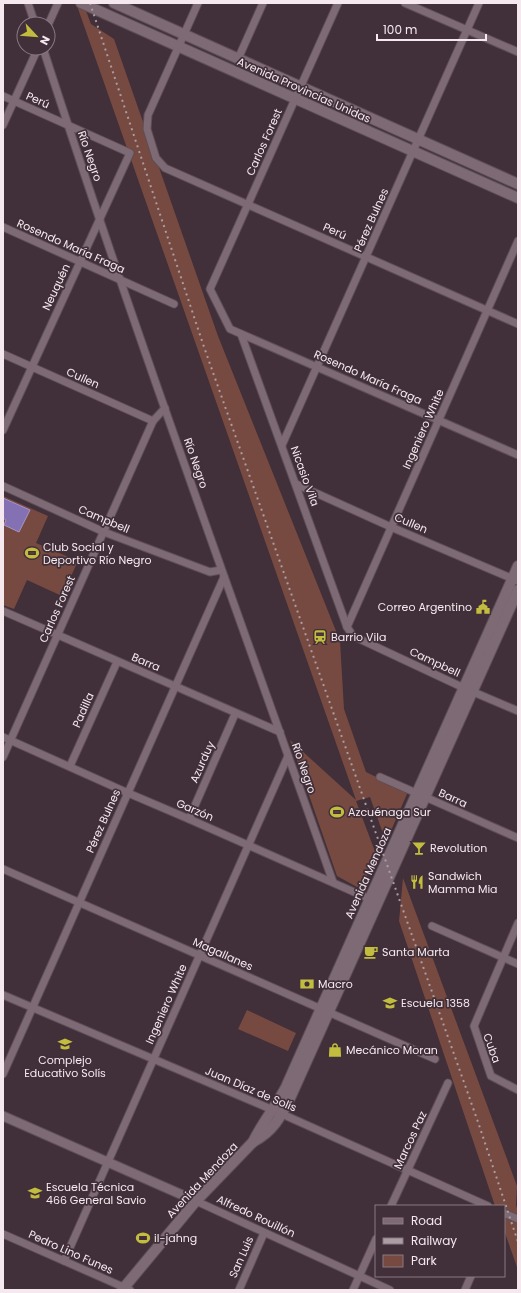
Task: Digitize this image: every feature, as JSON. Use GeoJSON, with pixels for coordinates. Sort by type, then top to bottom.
{"type":"FeatureCollection","features":[{"type":"Feature","properties":{"kind":"main road","name":"Avenida Provincias Unidas"},"geometry":{"type":"LineString","coordinates":[[81,3],[518,198]]}},
{"type":"Feature","properties":{"kind":"main road","name":"Avenida Provincias Unidas"},"geometry":{"type":"LineString","coordinates":[[121,4],[238,59],[518,184]]}},
{"type":"Feature","properties":{"kind":"main road","name":"Avenida Mendoza"},"geometry":{"type":"LineString","coordinates":[[126,1289],[196,1201],[253,1142],[271,1130],[277,1112],[468,690],[515,580],[518,566]]}},
{"type":"Feature","properties":{"kind":"main road","name":"Avenida Mendoza"},"geometry":{"type":"LineString","coordinates":[[468,690],[518,590]]}},
{"type":"Feature","properties":{"kind":"street"},"geometry":{"type":"LineString","coordinates":[[28,3],[32,16]]}},
{"type":"Feature","properties":{"kind":"street"},"geometry":{"type":"LineString","coordinates":[[52,16],[58,3]]}},
{"type":"Feature","properties":{"kind":"street"},"geometry":{"type":"LineString","coordinates":[[178,46],[198,3]]}},
{"type":"Feature","properties":{"kind":"street"},"geometry":{"type":"LineString","coordinates":[[238,59],[263,3]]}},
{"type":"Feature","properties":{"kind":"street","name":"Carlos Forest"},"geometry":{"type":"LineString","coordinates":[[230,329],[210,289],[338,3]]}},
{"type":"Feature","properties":{"kind":"street"},"geometry":{"type":"LineString","coordinates":[[405,3],[518,52]]}},
{"type":"Feature","properties":{"kind":"street","name":"Pérez Bulnes"},"geometry":{"type":"LineString","coordinates":[[282,445],[479,3]]}},
{"type":"Feature","properties":{"kind":"street","name":"Perú"},"geometry":{"type":"LineString","coordinates":[[178,46],[148,115],[147,129],[156,158],[164,168],[518,324]]}},
{"type":"Feature","properties":{"kind":"street"},"geometry":{"type":"LineString","coordinates":[[3,126],[34,56]]}},
{"type":"Feature","properties":{"kind":"street","name":"Río Negro"},"geometry":{"type":"LineString","coordinates":[[46,56],[222,574],[333,882]]}},
{"type":"Feature","properties":{"kind":"street","name":"Perú"},"geometry":{"type":"LineString","coordinates":[[3,96],[130,153]]}},
{"type":"Feature","properties":{"kind":"street","name":"Neuquén"},"geometry":{"type":"LineString","coordinates":[[3,430],[130,153]]}},
{"type":"Feature","properties":{"kind":"street","name":"Rosendo María Fraga"},"geometry":{"type":"LineString","coordinates":[[3,227],[174,304]]}},
{"type":"Feature","properties":{"kind":"street","name":"Ingeniero White"},"geometry":{"type":"LineString","coordinates":[[347,627],[518,241]]}},
{"type":"Feature","properties":{"kind":"street","name":"Rosendo María Fraga"},"geometry":{"type":"LineString","coordinates":[[230,329],[518,456]]}},
{"type":"Feature","properties":{"kind":"street","name":"Nicasio Vila"},"geometry":{"type":"LineString","coordinates":[[241,334],[347,627]]}},
{"type":"Feature","properties":{"kind":"street","name":"Cullen"},"geometry":{"type":"LineString","coordinates":[[3,354],[153,422]]}},
{"type":"Feature","properties":{"kind":"street","name":"Carlos Forest"},"geometry":{"type":"LineString","coordinates":[[3,757],[153,422],[165,408]]}},
{"type":"Feature","properties":{"kind":"street","name":"Cullen"},"geometry":{"type":"LineString","coordinates":[[296,484],[391,527],[515,580]]}},
{"type":"Feature","properties":{"kind":"street","name":"Campbell"},"geometry":{"type":"LineString","coordinates":[[3,486],[104,532],[210,572],[222,574]]}},
{"type":"Feature","properties":{"kind":"street","name":"Pérez Bulnes"},"geometry":{"type":"LineString","coordinates":[[3,1074],[175,686],[222,574]]}},
{"type":"Feature","properties":{"kind":"street","name":"Barra"},"geometry":{"type":"LineString","coordinates":[[3,611],[175,686],[235,714],[280,732]]}},
{"type":"Feature","properties":{"kind":"street","name":"Campbell"},"geometry":{"type":"LineString","coordinates":[[347,627],[353,636],[518,712]]}},
{"type":"Feature","properties":{"kind":"street","name":"Padilla"},"geometry":{"type":"LineString","coordinates":[[70,766],[117,662]]}},
{"type":"Feature","properties":{"kind":"street","name":"Azurduy"},"geometry":{"type":"LineString","coordinates":[[189,819],[235,714]]}},
{"type":"Feature","properties":{"kind":"street","name":"Garzón"},"geometry":{"type":"LineString","coordinates":[[3,737],[374,900]]}},
{"type":"Feature","properties":{"kind":"street","name":"Ingeniero White"},"geometry":{"type":"LineString","coordinates":[[64,1261],[288,756]]}},
{"type":"Feature","properties":{"kind":"street","name":"Barra"},"geometry":{"type":"LineString","coordinates":[[380,777],[518,838]]}},
{"type":"Feature","properties":{"kind":"street","name":"Magallanes"},"geometry":{"type":"LineString","coordinates":[[3,869],[435,1060]]}},
{"type":"Feature","properties":{"kind":"street"},"geometry":{"type":"LineString","coordinates":[[503,958],[518,923]]}},
{"type":"Feature","properties":{"kind":"street"},"geometry":{"type":"LineString","coordinates":[[432,926],[518,964]]}},
{"type":"Feature","properties":{"kind":"street","name":"Cuba"},"geometry":{"type":"LineString","coordinates":[[503,958],[474,1026],[491,1076],[518,1090]]}},
{"type":"Feature","properties":{"kind":"street","name":"Juan Díaz de Solís"},"geometry":{"type":"LineString","coordinates":[[3,995],[277,1112],[486,1205]]}},
{"type":"Feature","properties":{"kind":"street","name":"Marcos Paz"},"geometry":{"type":"LineString","coordinates":[[391,1205],[448,1083]]}},
{"type":"Feature","properties":{"kind":"street","name":"Alfredo Rouillón"},"geometry":{"type":"LineString","coordinates":[[3,1116],[196,1201],[390,1290]]}},
{"type":"Feature","properties":{"kind":"street"},"geometry":{"type":"LineString","coordinates":[[505,1213],[518,1219]]}},
{"type":"Feature","properties":{"kind":"street","name":"San Luis"},"geometry":{"type":"LineString","coordinates":[[239,1290],[264,1233]]}},
{"type":"Feature","properties":{"kind":"street","name":"Pedro Lino Funes"},"geometry":{"type":"LineString","coordinates":[[4,1235],[126,1289]]}},
{"type":"Feature","properties":{"kind":"street"},"geometry":{"type":"LineString","coordinates":[[353,1290],[375,1241]]}},
{"type":"Feature","properties":{"kind":"street"},"geometry":{"type":"LineString","coordinates":[[465,1290],[471,1277]]}},
{"type":"Feature","properties":{"kind":"green space"},"geometry":{"type":"Polygon","coordinates":[[[76,3],[83,3],[91,24],[114,39],[218,336],[340,641],[344,709],[366,772],[405,791],[407,794],[386,842],[370,797],[356,801],[376,854],[364,884],[357,887],[337,876],[290,740],[356,800],[76,3]]]}},
{"type":"Feature","properties":{"kind":"green space","name":"Club Social y Deportivo Río Negro"},"geometry":{"type":"Polygon","coordinates":[[[3,496],[48,516],[36,543],[78,561],[62,596],[27,580],[14,609],[3,605],[3,496]]]}},
{"type":"Feature","properties":{"kind":"green space"},"geometry":{"type":"Polygon","coordinates":[[[403,878],[517,1186],[516,1205],[518,1211],[518,1270],[505,1233],[505,1205],[495,1205],[399,921],[403,878]]]}},
{"type":"Feature","properties":{"kind":"green space"},"geometry":{"type":"Polygon","coordinates":[[[247,1010],[296,1033],[288,1051],[238,1029],[247,1010]]]}},
{"type":"Feature","properties":{"kind":"shaded area"},"geometry":{"type":"Polygon","coordinates":[[[3,498],[30,510],[19,532],[4,525],[6,520],[3,518],[3,498]]]}},
{"type":"Feature","properties":{"kind":"railway"},"geometry":{"type":"LineString","coordinates":[[90,3],[204,347],[478,1122],[518,1242]]}},
{"type":"Feature","properties":{"kind":"place","name":"Club Social y Deportivo Río Negro"},"geometry":{"type":"Point","coordinates":[32,553]}},
{"type":"Feature","properties":{"kind":"place","name":"Correo Argentino"},"geometry":{"type":"Point","coordinates":[483,607]}},
{"type":"Feature","properties":{"kind":"place","name":"Barrio Vila"},"geometry":{"type":"Point","coordinates":[320,637]}},
{"type":"Feature","properties":{"kind":"place","name":"Azcuénaga Sur"},"geometry":{"type":"Point","coordinates":[337,812]}},
{"type":"Feature","properties":{"kind":"place","name":"Revolution"},"geometry":{"type":"Point","coordinates":[419,848]}},
{"type":"Feature","properties":{"kind":"place","name":"Sandwich Mamma Mia"},"geometry":{"type":"Point","coordinates":[417,882]}},
{"type":"Feature","properties":{"kind":"place","name":"Santa Marta"},"geometry":{"type":"Point","coordinates":[371,952]}},
{"type":"Feature","properties":{"kind":"place","name":"Macro"},"geometry":{"type":"Point","coordinates":[307,984]}},
{"type":"Feature","properties":{"kind":"place","name":"Escuela 1358"},"geometry":{"type":"Point","coordinates":[390,1003]}},
{"type":"Feature","properties":{"kind":"place","name":"Complejo Educativo Solís"},"geometry":{"type":"Point","coordinates":[65,1044]}},
{"type":"Feature","properties":{"kind":"place","name":"Mecánico Moran"},"geometry":{"type":"Point","coordinates":[335,1050]}},
{"type":"Feature","properties":{"kind":"place","name":"Escuela Técnica 466 General Savio"},"geometry":{"type":"Point","coordinates":[35,1193]}},
{"type":"Feature","properties":{"kind":"place","name":"il-jahng"},"geometry":{"type":"Point","coordinates":[143,1238]}}]}
